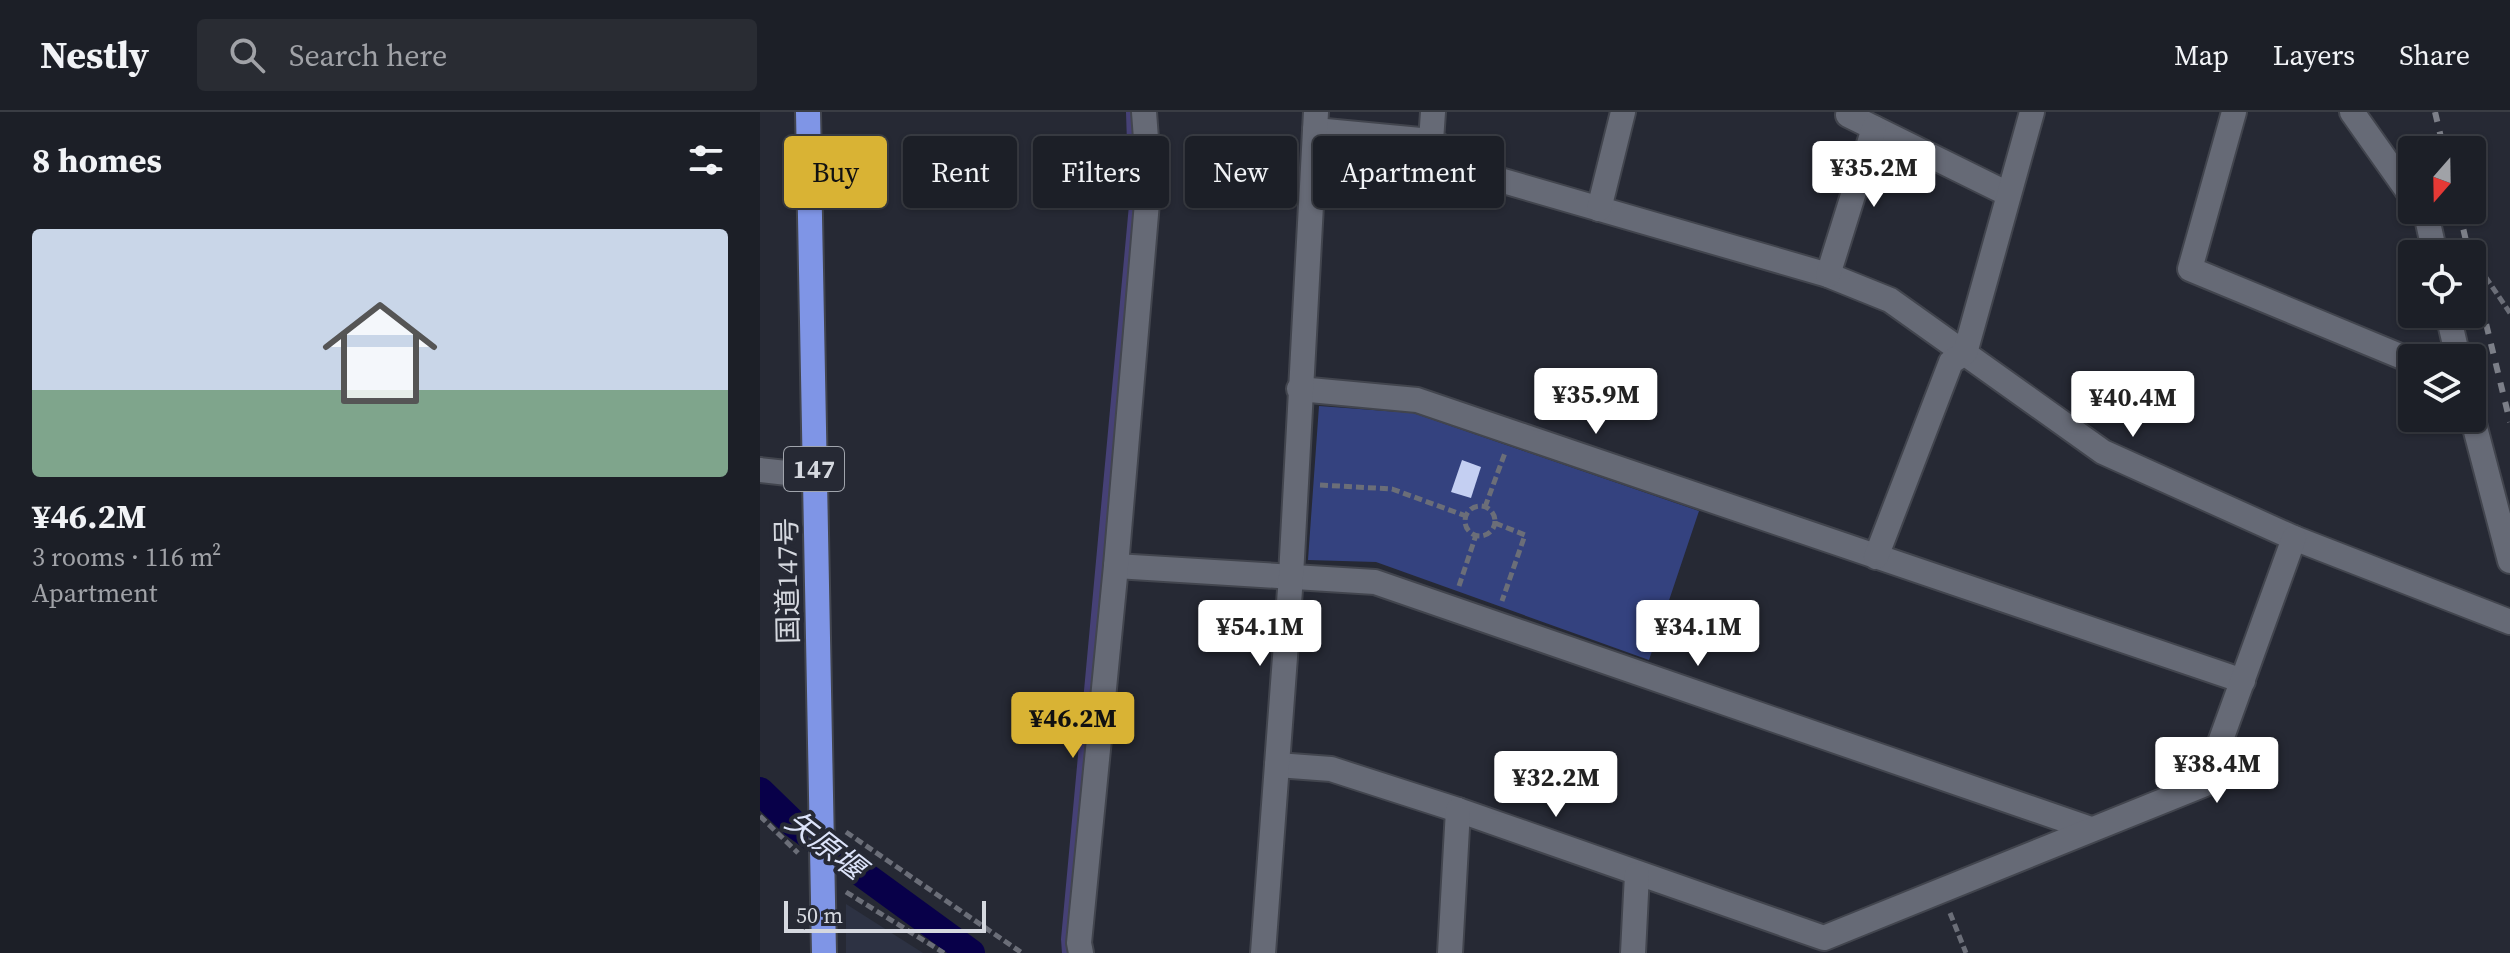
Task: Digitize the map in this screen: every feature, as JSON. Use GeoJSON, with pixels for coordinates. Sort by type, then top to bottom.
{"type":"FeatureCollection","features":[{"type":"Feature","properties":{"kind":"highway","name":"国道147号"},"geometry":{"type":"LineString","coordinates":[[808,112],[824,953]]}},
{"type":"Feature","properties":{"kind":"street"},"geometry":{"type":"LineString","coordinates":[[1081,953],[1079,943],[1116,566],[1149,179],[1144,112]]}},
{"type":"Feature","properties":{"kind":"street"},"geometry":{"type":"LineString","coordinates":[[1431,136],[1433,112]]}},
{"type":"Feature","properties":{"kind":"street"},"geometry":{"type":"LineString","coordinates":[[1599,209],[1623,112]]}},
{"type":"Feature","properties":{"kind":"street"},"geometry":{"type":"LineString","coordinates":[[1849,112],[1848,115],[2008,194]]}},
{"type":"Feature","properties":{"kind":"street"},"geometry":{"type":"LineString","coordinates":[[1876,557],[1951,362],[1965,353],[2032,112]]}},
{"type":"Feature","properties":{"kind":"street"},"geometry":{"type":"LineString","coordinates":[[2234,112],[2190,269],[2398,355]]}},
{"type":"Feature","properties":{"kind":"street"},"geometry":{"type":"LineString","coordinates":[[2352,112],[2398,177]]}},
{"type":"Feature","properties":{"kind":"street"},"geometry":{"type":"LineString","coordinates":[[1263,953],[1291,576],[1315,121],[1402,136]]}},
{"type":"Feature","properties":{"kind":"street"},"geometry":{"type":"LineString","coordinates":[[1828,275],[1874,128]]}},
{"type":"Feature","properties":{"kind":"street"},"geometry":{"type":"LineString","coordinates":[[1504,181],[1828,275],[1890,300],[2103,452],[2294,538],[2510,622]]}},
{"type":"Feature","properties":{"kind":"street"},"geometry":{"type":"LineString","coordinates":[[1299,389],[1417,400],[2243,681]]}},
{"type":"Feature","properties":{"kind":"street"},"geometry":{"type":"LineString","coordinates":[[2476,432],[2510,561]]}},
{"type":"Feature","properties":{"kind":"street"},"geometry":{"type":"LineString","coordinates":[[760,470],[814,476]]}},
{"type":"Feature","properties":{"kind":"street"},"geometry":{"type":"LineString","coordinates":[[1277,765],[1331,769],[1458,810],[1637,874],[1821,945],[1940,891],[2205,784],[2294,538]]}},
{"type":"Feature","properties":{"kind":"street"},"geometry":{"type":"LineString","coordinates":[[1116,566],[1375,582],[1498,612],[2091,829]]}},
{"type":"Feature","properties":{"kind":"street"},"geometry":{"type":"LineString","coordinates":[[1450,953],[1458,810]]}},
{"type":"Feature","properties":{"kind":"street"},"geometry":{"type":"LineString","coordinates":[[1633,953],[1637,874]]}},
{"type":"Feature","properties":{"kind":"path"},"geometry":{"type":"LineString","coordinates":[[2486,278],[2510,313]]}},
{"type":"Feature","properties":{"kind":"path"},"geometry":{"type":"LineString","coordinates":[[1485,507],[1509,441]]}},
{"type":"Feature","properties":{"kind":"path"},"geometry":{"type":"LineString","coordinates":[[1309,484],[1392,489],[1466,516]]}},
{"type":"Feature","properties":{"kind":"path"},"geometry":{"type":"LineString","coordinates":[[1476,507],[1485,507],[1493,513],[1495,523],[1491,532],[1476,535],[1466,526],[1466,516],[1476,507]]}},
{"type":"Feature","properties":{"kind":"path"},"geometry":{"type":"LineString","coordinates":[[1495,523],[1525,535],[1498,612]]}},
{"type":"Feature","properties":{"kind":"path"},"geometry":{"type":"LineString","coordinates":[[1473,591],[1458,586],[1476,535]]}},
{"type":"Feature","properties":{"kind":"path"},"geometry":{"type":"LineString","coordinates":[[1487,596],[1498,612]]}},
{"type":"Feature","properties":{"kind":"path"},"geometry":{"type":"LineString","coordinates":[[760,816],[822,868],[840,888],[944,953]]}},
{"type":"Feature","properties":{"kind":"path"},"geometry":{"type":"LineString","coordinates":[[822,821],[1022,953]]}},
{"type":"Feature","properties":{"kind":"path"},"geometry":{"type":"LineString","coordinates":[[1940,891],[1966,953]]}},
{"type":"Feature","properties":{"kind":"shaded area"},"geometry":{"type":"Polygon","coordinates":[[[1319,406],[1413,413],[1699,511],[1649,660],[1376,562],[1308,560],[1319,406]]]}},
{"type":"Feature","properties":{"kind":"shaded area"},"geometry":{"type":"Polygon","coordinates":[[[846,904],[923,953],[846,953],[846,904]]]}},
{"type":"Feature","properties":{"kind":"building"},"geometry":{"type":"Polygon","coordinates":[[[1462,460],[1481,467],[1471,498],[1451,492],[1462,460]]]}},
{"type":"Feature","properties":{"kind":"waterway"},"geometry":{"type":"LineString","coordinates":[[1066,953],[1133,205],[1130,112]]}},
{"type":"Feature","properties":{"kind":"waterway","name":"矢原堰"},"geometry":{"type":"LineString","coordinates":[[760,791],[794,824],[971,953]]}},
{"type":"Feature","properties":{"kind":"railway"},"geometry":{"type":"LineString","coordinates":[[2435,112],[2441,136]]}},
{"type":"Feature","properties":{"kind":"railway"},"geometry":{"type":"LineString","coordinates":[[2462,224],[2466,240]]}},
{"type":"Feature","properties":{"kind":"railway"},"geometry":{"type":"LineString","coordinates":[[2486,323],[2510,422]]}}]}
